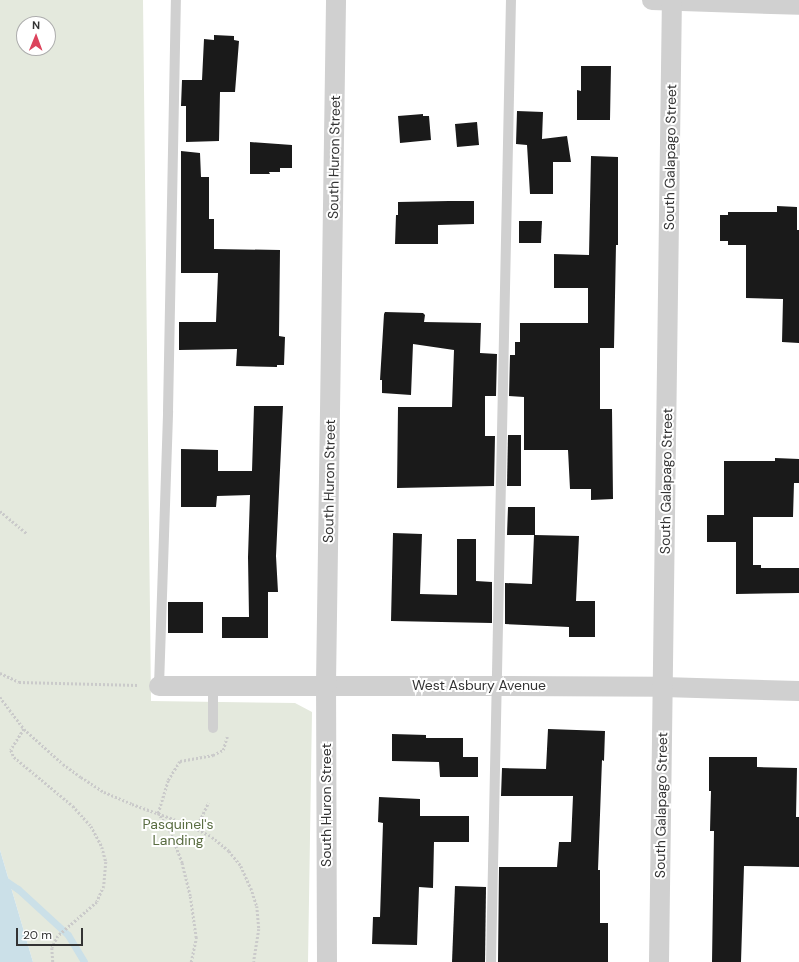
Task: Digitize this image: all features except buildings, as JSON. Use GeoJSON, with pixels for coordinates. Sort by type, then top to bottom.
{"type":"FeatureCollection","features":[{"type":"Feature","properties":{"kind":"street","name":"South Huron Street"},"geometry":{"type":"LineString","coordinates":[[326,962],[326,684],[336,0]]}},
{"type":"Feature","properties":{"kind":"street"},"geometry":{"type":"LineString","coordinates":[[652,0],[799,5]]}},
{"type":"Feature","properties":{"kind":"street","name":"South Galapago Street"},"geometry":{"type":"LineString","coordinates":[[659,962],[672,0]]}},
{"type":"Feature","properties":{"kind":"street","name":"West Asbury Avenue"},"geometry":{"type":"LineString","coordinates":[[159,686],[326,684],[663,687],[799,691]]}},
{"type":"Feature","properties":{"kind":"lane"},"geometry":{"type":"LineString","coordinates":[[159,686],[168,411],[176,0]]}},
{"type":"Feature","properties":{"kind":"lane"},"geometry":{"type":"LineString","coordinates":[[491,962],[511,0]]}},
{"type":"Feature","properties":{"kind":"lane"},"geometry":{"type":"LineString","coordinates":[[212,685],[213,728]]}},
{"type":"Feature","properties":{"kind":"path"},"geometry":{"type":"LineString","coordinates":[[0,511],[27,534]]}},
{"type":"Feature","properties":{"kind":"path"},"geometry":{"type":"LineString","coordinates":[[0,673],[19,682],[159,686]]}},
{"type":"Feature","properties":{"kind":"path"},"geometry":{"type":"LineString","coordinates":[[0,697],[24,729],[63,764],[104,792],[196,828],[212,837],[229,851],[241,866],[257,906],[259,929],[254,962]]}},
{"type":"Feature","properties":{"kind":"path"},"geometry":{"type":"LineString","coordinates":[[24,729],[11,750],[14,757],[73,806],[91,826],[102,847],[106,862],[104,886],[97,902],[58,936],[52,948],[53,962]]}},
{"type":"Feature","properties":{"kind":"path"},"geometry":{"type":"LineString","coordinates":[[191,962],[196,938],[190,896],[182,863],[170,831],[158,812],[168,780],[180,761],[213,755],[223,750],[227,736]]}},
{"type":"Feature","properties":{"kind":"path"},"geometry":{"type":"LineString","coordinates":[[196,828],[208,803]]}},
{"type":"Feature","properties":{"kind":"green space","name":"Pasquinel's Landing"},"geometry":{"type":"Polygon","coordinates":[[[0,0],[143,0],[151,701],[295,703],[312,712],[308,962],[33,962],[0,850],[0,0]]]}},
{"type":"Feature","properties":{"kind":"water"},"geometry":{"type":"Polygon","coordinates":[[[0,850],[33,962],[0,962],[0,850]]]}},
{"type":"Feature","properties":{"kind":"waterway"},"geometry":{"type":"LineString","coordinates":[[0,877],[18,889],[68,935],[84,962]]}}]}
